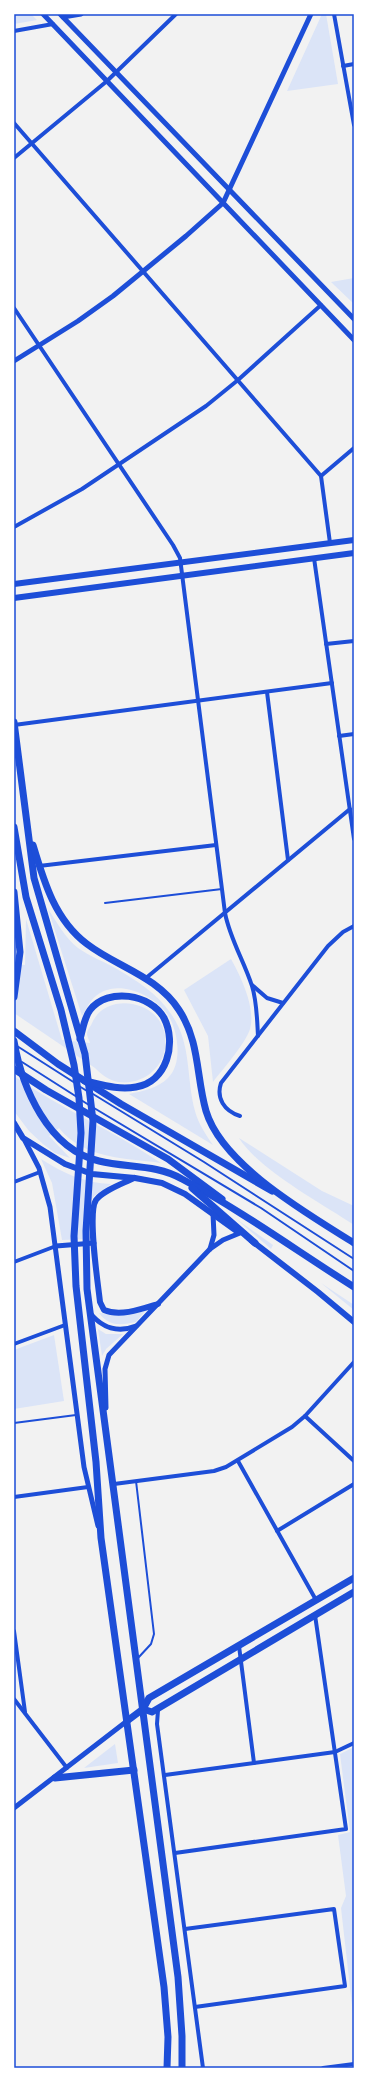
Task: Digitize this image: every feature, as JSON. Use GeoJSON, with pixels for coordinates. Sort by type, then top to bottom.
{"type":"FeatureCollection","features":[{"type":"Feature","properties":{"kind":"main road"},"geometry":{"type":"LineString","coordinates":[[14,584],[354,540]]}},
{"type":"Feature","properties":{"kind":"main road"},"geometry":{"type":"LineString","coordinates":[[14,598],[354,553]]}},
{"type":"Feature","properties":{"kind":"main road"},"geometry":{"type":"LineString","coordinates":[[14,722],[34,878],[80,1039],[88,1073],[93,1121],[86,1231],[86,1270],[90,1313],[106,1420],[178,1977],[182,2036],[182,2068]]}},
{"type":"Feature","properties":{"kind":"main road"},"geometry":{"type":"LineString","coordinates":[[14,827],[26,897],[68,1039],[76,1078],[80,1117],[80,1158],[74,1215],[75,1271],[96,1462],[101,1538],[164,1987],[168,2037],[167,2068]]}},
{"type":"Feature","properties":{"kind":"main road"},"geometry":{"type":"LineString","coordinates":[[29,832],[52,902],[72,930],[94,949],[146,978],[170,998],[187,1026],[195,1046],[204,1103],[216,1133],[234,1155],[287,1200]]}},
{"type":"Feature","properties":{"kind":"main road"},"geometry":{"type":"LineString","coordinates":[[14,892],[20,944],[19,964],[14,997]]}},
{"type":"Feature","properties":{"kind":"main road"},"geometry":{"type":"LineString","coordinates":[[80,1039],[90,1010],[98,1004],[115,996],[134,997],[143,1000],[158,1011],[164,1018],[170,1036],[171,1045],[166,1063],[161,1071],[147,1084],[138,1087],[119,1089],[85,1080]]}},
{"type":"Feature","properties":{"kind":"main road"},"geometry":{"type":"LineString","coordinates":[[14,1032],[58,1064],[187,1143],[287,1200],[354,1244]]}},
{"type":"Feature","properties":{"kind":"main road"},"geometry":{"type":"LineString","coordinates":[[14,1043],[26,1086],[54,1132],[73,1150],[88,1158],[116,1164],[150,1167],[180,1178],[232,1206]]}},
{"type":"Feature","properties":{"kind":"main road"},"geometry":{"type":"LineString","coordinates":[[14,1069],[46,1090],[168,1159],[232,1206],[354,1287]]}},
{"type":"Feature","properties":{"kind":"main road"},"geometry":{"type":"LineString","coordinates":[[14,1123],[23,1138],[55,1158],[81,1171],[101,1175],[149,1180],[174,1188],[255,1243]]}},
{"type":"Feature","properties":{"kind":"main road"},"geometry":{"type":"LineString","coordinates":[[135,1178],[100,1197],[95,1202],[93,1210],[94,1243],[100,1302],[104,1310],[118,1313],[158,1304]]}},
{"type":"Feature","properties":{"kind":"main road"},"geometry":{"type":"LineString","coordinates":[[180,1178],[255,1243],[354,1322]]}},
{"type":"Feature","properties":{"kind":"main road"},"geometry":{"type":"LineString","coordinates":[[127,1721],[143,1709],[149,1698],[354,1578]]}},
{"type":"Feature","properties":{"kind":"main road"},"geometry":{"type":"LineString","coordinates":[[143,1709],[152,1712],[354,1592]]}},
{"type":"Feature","properties":{"kind":"main road"},"geometry":{"type":"LineString","coordinates":[[55,1778],[134,1770]]}},
{"type":"Feature","properties":{"kind":"street"},"geometry":{"type":"LineString","coordinates":[[43,14],[354,340]]}},
{"type":"Feature","properties":{"kind":"street"},"geometry":{"type":"LineString","coordinates":[[61,16],[81,14]]}},
{"type":"Feature","properties":{"kind":"street"},"geometry":{"type":"LineString","coordinates":[[14,158],[107,81],[176,14]]}},
{"type":"Feature","properties":{"kind":"street"},"geometry":{"type":"LineString","coordinates":[[14,361],[78,321],[143,272],[224,203],[311,14]]}},
{"type":"Feature","properties":{"kind":"street"},"geometry":{"type":"LineString","coordinates":[[334,14],[354,125]]}},
{"type":"Feature","properties":{"kind":"street"},"geometry":{"type":"LineString","coordinates":[[61,16],[354,319]]}},
{"type":"Feature","properties":{"kind":"street"},"geometry":{"type":"LineString","coordinates":[[14,31],[53,24]]}},
{"type":"Feature","properties":{"kind":"street"},"geometry":{"type":"LineString","coordinates":[[343,66],[354,64]]}},
{"type":"Feature","properties":{"kind":"street"},"geometry":{"type":"LineString","coordinates":[[14,123],[321,476],[330,543]]}},
{"type":"Feature","properties":{"kind":"street"},"geometry":{"type":"LineString","coordinates":[[14,527],[38,514],[119,464],[206,406],[238,380],[321,305]]}},
{"type":"Feature","properties":{"kind":"street"},"geometry":{"type":"LineString","coordinates":[[14,308],[176,548],[181,562],[225,913],[232,941],[255,997],[258,1036]]}},
{"type":"Feature","properties":{"kind":"street"},"geometry":{"type":"LineString","coordinates":[[321,476],[354,448]]}},
{"type":"Feature","properties":{"kind":"street"},"geometry":{"type":"LineString","coordinates":[[314,558],[354,839]]}},
{"type":"Feature","properties":{"kind":"street"},"geometry":{"type":"LineString","coordinates":[[326,644],[354,641]]}},
{"type":"Feature","properties":{"kind":"street"},"geometry":{"type":"LineString","coordinates":[[14,725],[332,683]]}},
{"type":"Feature","properties":{"kind":"street"},"geometry":{"type":"LineString","coordinates":[[267,692],[288,860]]}},
{"type":"Feature","properties":{"kind":"street"},"geometry":{"type":"LineString","coordinates":[[339,736],[354,734]]}},
{"type":"Feature","properties":{"kind":"street"},"geometry":{"type":"LineString","coordinates":[[146,978],[350,809]]}},
{"type":"Feature","properties":{"kind":"street"},"geometry":{"type":"LineString","coordinates":[[39,866],[216,845]]}},
{"type":"Feature","properties":{"kind":"street"},"geometry":{"type":"LineString","coordinates":[[240,1116],[231,1113],[222,1103],[219,1090],[225,1076],[336,938],[354,926]]}},
{"type":"Feature","properties":{"kind":"street"},"geometry":{"type":"LineString","coordinates":[[251,985],[267,998],[283,1003]]}},
{"type":"Feature","properties":{"kind":"street"},"geometry":{"type":"LineString","coordinates":[[23,1138],[40,1172],[50,1207],[77,1415],[88,1487],[101,1538]]}},
{"type":"Feature","properties":{"kind":"street"},"geometry":{"type":"LineString","coordinates":[[14,1182],[40,1172]]}},
{"type":"Feature","properties":{"kind":"street"},"geometry":{"type":"LineString","coordinates":[[210,1249],[214,1235],[213,1214]]}},
{"type":"Feature","properties":{"kind":"street"},"geometry":{"type":"LineString","coordinates":[[106,1420],[106,1363],[113,1349],[139,1325],[210,1249],[223,1240],[240,1233]]}},
{"type":"Feature","properties":{"kind":"street"},"geometry":{"type":"LineString","coordinates":[[14,1262],[56,1246],[94,1243]]}},
{"type":"Feature","properties":{"kind":"street"},"geometry":{"type":"LineString","coordinates":[[90,1313],[103,1325],[112,1328],[121,1330],[139,1325]]}},
{"type":"Feature","properties":{"kind":"street"},"geometry":{"type":"LineString","coordinates":[[14,1344],[65,1324]]}},
{"type":"Feature","properties":{"kind":"street"},"geometry":{"type":"LineString","coordinates":[[114,1484],[214,1471],[238,1461],[292,1427],[305,1416],[354,1362]]}},
{"type":"Feature","properties":{"kind":"street"},"geometry":{"type":"LineString","coordinates":[[305,1416],[354,1461]]}},
{"type":"Feature","properties":{"kind":"street"},"geometry":{"type":"LineString","coordinates":[[238,1461],[316,1601]]}},
{"type":"Feature","properties":{"kind":"street"},"geometry":{"type":"LineString","coordinates":[[277,1531],[354,1484]]}},
{"type":"Feature","properties":{"kind":"street"},"geometry":{"type":"LineString","coordinates":[[14,1496],[88,1487]]}},
{"type":"Feature","properties":{"kind":"street"},"geometry":{"type":"LineString","coordinates":[[175,1853],[346,1829],[315,1615]]}},
{"type":"Feature","properties":{"kind":"street"},"geometry":{"type":"LineString","coordinates":[[14,1631],[25,1712]]}},
{"type":"Feature","properties":{"kind":"street"},"geometry":{"type":"LineString","coordinates":[[239,1646],[254,1763]]}},
{"type":"Feature","properties":{"kind":"street"},"geometry":{"type":"LineString","coordinates":[[14,1674],[19,1670]]}},
{"type":"Feature","properties":{"kind":"street"},"geometry":{"type":"LineString","coordinates":[[14,1699],[67,1768]]}},
{"type":"Feature","properties":{"kind":"street"},"geometry":{"type":"LineString","coordinates":[[160,1706],[157,1718],[203,2068]]}},
{"type":"Feature","properties":{"kind":"street"},"geometry":{"type":"LineString","coordinates":[[14,1808],[55,1778],[127,1721]]}},
{"type":"Feature","properties":{"kind":"street"},"geometry":{"type":"LineString","coordinates":[[164,1775],[335,1752],[354,1743]]}},
{"type":"Feature","properties":{"kind":"street"},"geometry":{"type":"LineString","coordinates":[[185,1929],[334,1908],[345,1986],[195,2007]]}},
{"type":"Feature","properties":{"kind":"street"},"geometry":{"type":"LineString","coordinates":[[323,2068],[354,2064]]}},
{"type":"Feature","properties":{"kind":"lane"},"geometry":{"type":"LineString","coordinates":[[105,904],[222,890]]}},
{"type":"Feature","properties":{"kind":"lane"},"geometry":{"type":"LineString","coordinates":[[14,1043],[65,1078],[261,1198],[354,1259]]}},
{"type":"Feature","properties":{"kind":"lane"},"geometry":{"type":"LineString","coordinates":[[14,1057],[103,1113],[261,1208],[354,1271]]}},
{"type":"Feature","properties":{"kind":"lane"},"geometry":{"type":"LineString","coordinates":[[14,1423],[77,1415]]}},
{"type":"Feature","properties":{"kind":"lane"},"geometry":{"type":"LineString","coordinates":[[136,1481],[154,1634],[151,1644],[136,1660]]}},
{"type":"Feature","properties":{"kind":"shaded area"},"geometry":{"type":"Polygon","coordinates":[[[14,14],[31,14],[37,20],[14,24],[14,14]]]}},
{"type":"Feature","properties":{"kind":"shaded area"},"geometry":{"type":"Polygon","coordinates":[[[322,14],[326,14],[338,84],[287,91],[322,14]]]}},
{"type":"Feature","properties":{"kind":"shaded area"},"geometry":{"type":"Polygon","coordinates":[[[354,278],[354,304],[331,282],[354,278]]]}},
{"type":"Feature","properties":{"kind":"shaded area"},"geometry":{"type":"Polygon","coordinates":[[[48,909],[65,935],[73,944],[87,954],[115,968],[139,983],[160,1000],[171,1014],[178,1025],[188,1061],[192,1099],[196,1115],[202,1129],[213,1145],[129,1094],[155,1087],[168,1078],[173,1071],[176,1063],[177,1044],[173,1025],[164,1010],[157,1003],[138,992],[118,988],[99,994],[91,1001],[82,1016],[48,909]]]}},
{"type":"Feature","properties":{"kind":"shaded area"},"geometry":{"type":"Polygon","coordinates":[[[26,919],[62,1040],[90,1043],[87,1033],[99,1013],[108,1007],[119,1004],[130,1004],[141,1007],[151,1012],[159,1020],[164,1031],[166,1042],[161,1061],[147,1076],[139,1080],[129,1082],[118,1082],[111,1080],[14,1013],[14,964],[25,965],[26,919]]]}},
{"type":"Feature","properties":{"kind":"shaded area"},"geometry":{"type":"Polygon","coordinates":[[[231,959],[239,975],[249,1002],[251,1012],[250,1029],[244,1042],[213,1082],[208,1036],[184,990],[231,959]]]}},
{"type":"Feature","properties":{"kind":"shaded area"},"geometry":{"type":"Polygon","coordinates":[[[14,1076],[50,1099],[143,1151],[161,1163],[119,1158],[93,1151],[80,1146],[59,1128],[49,1136],[70,1158],[55,1153],[29,1131],[14,1111],[14,1076]]]}},
{"type":"Feature","properties":{"kind":"shaded area"},"geometry":{"type":"Polygon","coordinates":[[[239,1138],[322,1191],[354,1206],[354,1225],[275,1174],[248,1150],[239,1138]]]}},
{"type":"Feature","properties":{"kind":"shaded area"},"geometry":{"type":"Polygon","coordinates":[[[41,1159],[57,1169],[74,1176],[92,1182],[111,1184],[94,1196],[91,1200],[88,1239],[62,1240],[52,1183],[41,1159]]]}},
{"type":"Feature","properties":{"kind":"shaded area"},"geometry":{"type":"Polygon","coordinates":[[[235,1218],[273,1245],[271,1249],[235,1218]]]}},
{"type":"Feature","properties":{"kind":"shaded area"},"geometry":{"type":"Polygon","coordinates":[[[321,1283],[354,1305],[354,1310],[321,1283]]]}},
{"type":"Feature","properties":{"kind":"shaded area"},"geometry":{"type":"Polygon","coordinates":[[[145,1311],[136,1322],[126,1324],[111,1323],[103,1318],[99,1313],[128,1315],[145,1311]]]}},
{"type":"Feature","properties":{"kind":"shaded area"},"geometry":{"type":"Polygon","coordinates":[[[98,1329],[106,1334],[123,1334],[106,1349],[102,1356],[98,1329]]]}},
{"type":"Feature","properties":{"kind":"shaded area"},"geometry":{"type":"Polygon","coordinates":[[[54,1335],[64,1401],[14,1409],[14,1350],[54,1335]]]}},
{"type":"Feature","properties":{"kind":"shaded area"},"geometry":{"type":"Polygon","coordinates":[[[115,1744],[118,1763],[84,1768],[115,1744]]]}},
{"type":"Feature","properties":{"kind":"shaded area"},"geometry":{"type":"Polygon","coordinates":[[[354,1747],[354,2023],[341,1908],[346,1896],[338,1835],[350,1832],[340,1754],[354,1747]]]}}]}
